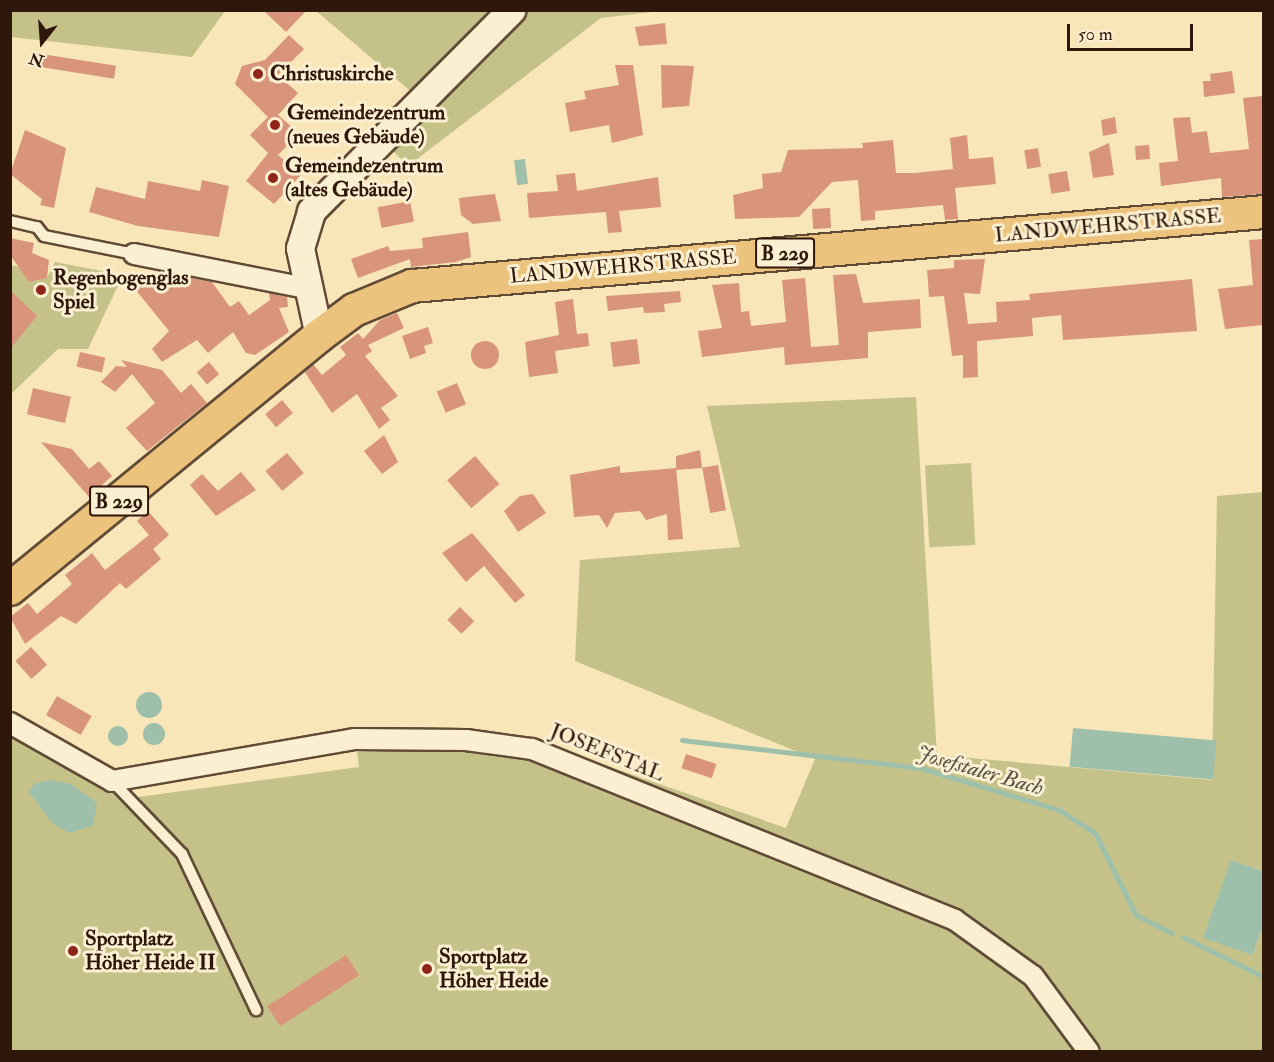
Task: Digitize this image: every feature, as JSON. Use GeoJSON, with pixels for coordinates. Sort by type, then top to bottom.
{"type":"FeatureCollection","features":[{"type":"Feature","properties":{"kind":"main road"},"geometry":{"type":"LineString","coordinates":[[319,336],[306,288],[300,248],[311,211],[511,10]]}},
{"type":"Feature","properties":{"kind":"main road","name":"LANDWEHRSTRASSE"},"geometry":{"type":"LineString","coordinates":[[319,336],[362,306],[412,286],[1263,213]]}},
{"type":"Feature","properties":{"kind":"main road","name":"B 229"},"geometry":{"type":"LineString","coordinates":[[10,588],[319,336]]}},
{"type":"Feature","properties":{"kind":"street"},"geometry":{"type":"LineString","coordinates":[[134,254],[306,288]]}},
{"type":"Feature","properties":{"kind":"street"},"geometry":{"type":"LineString","coordinates":[[10,723],[112,781]]}},
{"type":"Feature","properties":{"kind":"street","name":"JOSEFSTAL"},"geometry":{"type":"LineString","coordinates":[[112,781],[355,739],[466,740],[532,749],[955,920],[1033,976],[1089,1052]]}},
{"type":"Feature","properties":{"kind":"lane"},"geometry":{"type":"LineString","coordinates":[[10,221],[37,227],[44,236],[134,254]]}},
{"type":"Feature","properties":{"kind":"lane"},"geometry":{"type":"LineString","coordinates":[[112,781],[182,854],[256,1010]]}},
{"type":"Feature","properties":{"kind":"shaded area"},"geometry":{"type":"Polygon","coordinates":[[[10,11],[225,11],[192,57],[11,37],[10,11]]]}},
{"type":"Feature","properties":{"kind":"shaded area"},"geometry":{"type":"Polygon","coordinates":[[[316,11],[660,11],[601,18],[408,166],[386,144],[427,105],[316,11]]]}},
{"type":"Feature","properties":{"kind":"shaded area"},"geometry":{"type":"Polygon","coordinates":[[[525,159],[528,184],[517,185],[514,160],[525,159]]]}},
{"type":"Feature","properties":{"kind":"shaded area"},"geometry":{"type":"Polygon","coordinates":[[[55,262],[123,275],[88,349],[58,349],[11,394],[11,265],[20,267],[29,282],[47,278],[55,262]]]}},
{"type":"Feature","properties":{"kind":"shaded area"},"geometry":{"type":"Polygon","coordinates":[[[916,397],[937,755],[1212,780],[1217,496],[1263,492],[1263,871],[1231,860],[1253,955],[1263,925],[1263,1051],[11,1051],[11,732],[130,803],[138,797],[359,767],[354,727],[483,730],[596,762],[786,828],[815,759],[575,661],[580,560],[740,547],[707,406],[916,397]]]}},
{"type":"Feature","properties":{"kind":"shaded area"},"geometry":{"type":"Polygon","coordinates":[[[971,463],[975,545],[929,547],[925,465],[971,463]]]}},
{"type":"Feature","properties":{"kind":"shaded area"},"geometry":{"type":"Polygon","coordinates":[[[149,692],[158,696],[162,705],[158,714],[149,718],[140,714],[136,705],[140,696],[149,692]]]}},
{"type":"Feature","properties":{"kind":"shaded area"},"geometry":{"type":"Polygon","coordinates":[[[154,723],[164,730],[165,734],[158,744],[154,745],[144,738],[143,734],[150,724],[154,723]]]}},
{"type":"Feature","properties":{"kind":"shaded area"},"geometry":{"type":"Polygon","coordinates":[[[118,726],[125,729],[128,736],[125,743],[118,746],[111,743],[108,736],[111,729],[118,726]]]}},
{"type":"Feature","properties":{"kind":"shaded area"},"geometry":{"type":"Polygon","coordinates":[[[1073,728],[1216,741],[1213,779],[1070,767],[1073,728]]]}},
{"type":"Feature","properties":{"kind":"shaded area"},"geometry":{"type":"Polygon","coordinates":[[[49,780],[71,784],[97,803],[93,826],[69,833],[52,823],[29,792],[34,784],[49,780]]]}},
{"type":"Feature","properties":{"kind":"shaded area"},"geometry":{"type":"Polygon","coordinates":[[[1231,860],[1263,871],[1263,925],[1253,955],[1203,938],[1231,860]]]}},
{"type":"Feature","properties":{"kind":"building"},"geometry":{"type":"Polygon","coordinates":[[[263,10],[307,10],[286,32],[263,10]]]}},
{"type":"Feature","properties":{"kind":"building"},"geometry":{"type":"Polygon","coordinates":[[[665,23],[667,44],[639,46],[635,27],[665,23]]]}},
{"type":"Feature","properties":{"kind":"building"},"geometry":{"type":"Polygon","coordinates":[[[289,35],[304,49],[278,75],[298,93],[278,115],[299,133],[278,155],[301,175],[274,204],[246,181],[268,153],[250,135],[268,117],[235,84],[242,66],[265,60],[289,35]]]}},
{"type":"Feature","properties":{"kind":"building"},"geometry":{"type":"Polygon","coordinates":[[[35,53],[116,66],[114,79],[33,66],[35,53]]]}},
{"type":"Feature","properties":{"kind":"building"},"geometry":{"type":"Polygon","coordinates":[[[615,65],[633,65],[643,135],[612,143],[609,125],[570,132],[565,103],[586,99],[584,91],[619,85],[615,65]]]}},
{"type":"Feature","properties":{"kind":"building"},"geometry":{"type":"Polygon","coordinates":[[[661,65],[694,66],[689,106],[662,108],[661,65]]]}},
{"type":"Feature","properties":{"kind":"building"},"geometry":{"type":"Polygon","coordinates":[[[1232,71],[1235,93],[1204,97],[1203,81],[1211,81],[1210,74],[1232,71]]]}},
{"type":"Feature","properties":{"kind":"building"},"geometry":{"type":"Polygon","coordinates":[[[1263,96],[1263,194],[1222,197],[1221,178],[1161,186],[1159,163],[1178,161],[1173,118],[1190,117],[1192,133],[1207,131],[1210,153],[1249,149],[1243,98],[1263,96]]]}},
{"type":"Feature","properties":{"kind":"building"},"geometry":{"type":"Polygon","coordinates":[[[1115,117],[1117,133],[1103,136],[1101,120],[1115,117]]]}},
{"type":"Feature","properties":{"kind":"building"},"geometry":{"type":"Polygon","coordinates":[[[25,130],[66,148],[54,208],[40,205],[42,199],[10,174],[25,130]]]}},
{"type":"Feature","properties":{"kind":"building"},"geometry":{"type":"Polygon","coordinates":[[[967,135],[969,159],[993,157],[996,184],[955,188],[958,219],[945,220],[943,205],[875,211],[875,220],[861,221],[858,180],[832,182],[799,217],[735,219],[733,195],[763,188],[762,174],[781,172],[788,150],[863,148],[862,143],[893,140],[896,173],[915,173],[953,169],[950,138],[967,135]]]}},
{"type":"Feature","properties":{"kind":"building"},"geometry":{"type":"Polygon","coordinates":[[[1109,143],[1114,175],[1093,178],[1089,152],[1109,143]]]}},
{"type":"Feature","properties":{"kind":"building"},"geometry":{"type":"Polygon","coordinates":[[[1149,145],[1150,159],[1136,160],[1135,146],[1149,145]]]}},
{"type":"Feature","properties":{"kind":"building"},"geometry":{"type":"Polygon","coordinates":[[[1038,148],[1041,167],[1027,169],[1024,150],[1038,148]]]}},
{"type":"Feature","properties":{"kind":"building"},"geometry":{"type":"Polygon","coordinates":[[[1067,171],[1070,191],[1051,194],[1048,174],[1067,171]]]}},
{"type":"Feature","properties":{"kind":"building"},"geometry":{"type":"Polygon","coordinates":[[[575,173],[577,191],[658,177],[661,207],[619,211],[622,232],[608,233],[606,212],[529,218],[527,193],[558,191],[556,175],[575,173]]]}},
{"type":"Feature","properties":{"kind":"building"},"geometry":{"type":"Polygon","coordinates":[[[202,180],[229,186],[219,237],[138,226],[89,212],[96,187],[145,199],[148,181],[200,191],[202,180]]]}},
{"type":"Feature","properties":{"kind":"building"},"geometry":{"type":"Polygon","coordinates":[[[495,194],[501,221],[473,224],[461,215],[459,198],[495,194]]]}},
{"type":"Feature","properties":{"kind":"building"},"geometry":{"type":"Polygon","coordinates":[[[410,201],[414,222],[382,228],[378,207],[410,201]]]}},
{"type":"Feature","properties":{"kind":"building"},"geometry":{"type":"Polygon","coordinates":[[[830,208],[831,228],[813,229],[812,209],[830,208]]]}},
{"type":"Feature","properties":{"kind":"building"},"geometry":{"type":"Polygon","coordinates":[[[468,232],[471,257],[456,262],[411,267],[410,259],[358,278],[351,259],[388,246],[390,251],[423,248],[422,238],[468,232]]]}},
{"type":"Feature","properties":{"kind":"building"},"geometry":{"type":"Polygon","coordinates":[[[10,238],[34,243],[32,253],[49,260],[47,278],[29,282],[10,255],[10,238]]]}},
{"type":"Feature","properties":{"kind":"building"},"geometry":{"type":"Polygon","coordinates":[[[1263,239],[1263,325],[1225,329],[1218,289],[1253,285],[1249,240],[1263,239]]]}},
{"type":"Feature","properties":{"kind":"building"},"geometry":{"type":"Polygon","coordinates":[[[985,259],[980,294],[964,293],[968,324],[997,322],[996,302],[1030,300],[1029,294],[1192,279],[1197,331],[1063,340],[1061,315],[1032,318],[1033,336],[977,341],[978,377],[963,378],[963,355],[952,356],[944,296],[929,297],[927,270],[954,268],[954,260],[985,259]]]}},
{"type":"Feature","properties":{"kind":"building"},"geometry":{"type":"Polygon","coordinates":[[[162,272],[212,282],[230,307],[239,301],[249,315],[270,300],[269,293],[287,297],[288,307],[279,308],[289,332],[255,355],[246,353],[233,332],[208,353],[197,340],[162,362],[152,349],[169,331],[135,289],[162,272]]]}},
{"type":"Feature","properties":{"kind":"building"},"geometry":{"type":"Polygon","coordinates":[[[856,274],[863,303],[920,299],[921,328],[868,332],[868,358],[785,365],[784,347],[702,357],[698,331],[722,328],[712,285],[739,283],[741,312],[749,311],[751,326],[786,322],[782,280],[805,278],[811,347],[839,345],[833,275],[856,274]]]}},
{"type":"Feature","properties":{"kind":"building"},"geometry":{"type":"Polygon","coordinates":[[[10,290],[37,316],[10,349],[10,290]]]}},
{"type":"Feature","properties":{"kind":"building"},"geometry":{"type":"Polygon","coordinates":[[[680,291],[681,302],[664,304],[665,312],[644,313],[643,307],[608,311],[606,296],[680,291]]]}},
{"type":"Feature","properties":{"kind":"building"},"geometry":{"type":"Polygon","coordinates":[[[573,299],[577,334],[588,333],[589,346],[555,351],[558,373],[529,377],[525,342],[559,335],[555,302],[573,299]]]}},
{"type":"Feature","properties":{"kind":"building"},"geometry":{"type":"Polygon","coordinates":[[[397,313],[404,328],[368,345],[372,351],[365,356],[398,396],[381,408],[390,420],[379,429],[357,394],[332,413],[304,371],[313,364],[322,375],[346,355],[340,347],[358,333],[363,339],[380,320],[397,313]]]}},
{"type":"Feature","properties":{"kind":"building"},"geometry":{"type":"Polygon","coordinates":[[[428,327],[433,343],[424,346],[426,353],[410,359],[402,336],[428,327]]]}},
{"type":"Feature","properties":{"kind":"building"},"geometry":{"type":"Polygon","coordinates":[[[637,339],[640,364],[613,367],[610,342],[637,339]]]}},
{"type":"Feature","properties":{"kind":"building"},"geometry":{"type":"Polygon","coordinates":[[[485,341],[495,345],[499,355],[495,365],[485,369],[475,365],[471,355],[475,345],[485,341]]]}},
{"type":"Feature","properties":{"kind":"building"},"geometry":{"type":"Polygon","coordinates":[[[80,352],[105,358],[102,372],[77,367],[80,352]]]}},
{"type":"Feature","properties":{"kind":"building"},"geometry":{"type":"Polygon","coordinates":[[[121,360],[162,370],[181,393],[191,384],[207,403],[147,451],[126,428],[155,403],[132,374],[115,392],[101,382],[116,366],[127,367],[121,360]]]}},
{"type":"Feature","properties":{"kind":"building"},"geometry":{"type":"Polygon","coordinates":[[[209,362],[219,374],[207,385],[197,372],[209,362]]]}},
{"type":"Feature","properties":{"kind":"building"},"geometry":{"type":"Polygon","coordinates":[[[457,383],[466,404],[446,413],[437,392],[457,383]]]}},
{"type":"Feature","properties":{"kind":"building"},"geometry":{"type":"Polygon","coordinates":[[[33,388],[71,397],[65,423],[27,414],[33,388]]]}},
{"type":"Feature","properties":{"kind":"building"},"geometry":{"type":"Polygon","coordinates":[[[282,400],[293,413],[276,427],[265,414],[282,400]]]}},
{"type":"Feature","properties":{"kind":"building"},"geometry":{"type":"Polygon","coordinates":[[[384,435],[398,462],[382,474],[364,451],[384,435]]]}},
{"type":"Feature","properties":{"kind":"building"},"geometry":{"type":"Polygon","coordinates":[[[41,442],[72,449],[89,469],[99,461],[112,476],[89,497],[41,442]]]}},
{"type":"Feature","properties":{"kind":"building"},"geometry":{"type":"Polygon","coordinates":[[[700,450],[702,468],[676,470],[676,456],[700,450]]]}},
{"type":"Feature","properties":{"kind":"building"},"geometry":{"type":"Polygon","coordinates":[[[287,453],[304,473],[282,491],[266,471],[287,453]]]}},
{"type":"Feature","properties":{"kind":"building"},"geometry":{"type":"Polygon","coordinates":[[[475,456],[499,484],[471,508],[447,480],[475,456]]]}},
{"type":"Feature","properties":{"kind":"building"},"geometry":{"type":"Polygon","coordinates":[[[718,465],[726,510],[710,513],[702,468],[718,465]]]}},
{"type":"Feature","properties":{"kind":"building"},"geometry":{"type":"Polygon","coordinates":[[[620,466],[620,473],[676,468],[683,539],[668,540],[667,514],[646,520],[640,511],[615,513],[607,528],[599,515],[574,517],[570,475],[620,466]]]}},
{"type":"Feature","properties":{"kind":"building"},"geometry":{"type":"Polygon","coordinates":[[[241,472],[256,490],[216,516],[190,485],[202,474],[218,491],[241,472]]]}},
{"type":"Feature","properties":{"kind":"building"},"geometry":{"type":"Polygon","coordinates":[[[533,494],[546,513],[518,532],[504,511],[520,496],[533,494]]]}},
{"type":"Feature","properties":{"kind":"building"},"geometry":{"type":"Polygon","coordinates":[[[148,511],[169,535],[153,549],[161,559],[126,589],[120,583],[76,624],[61,616],[25,644],[10,617],[28,603],[37,614],[72,584],[65,575],[92,553],[105,570],[149,535],[137,521],[148,511]]]}},
{"type":"Feature","properties":{"kind":"building"},"geometry":{"type":"Polygon","coordinates":[[[472,533],[525,595],[515,603],[484,566],[466,582],[442,553],[472,533]]]}},
{"type":"Feature","properties":{"kind":"building"},"geometry":{"type":"Polygon","coordinates":[[[460,607],[474,621],[461,634],[447,620],[460,607]]]}},
{"type":"Feature","properties":{"kind":"building"},"geometry":{"type":"Polygon","coordinates":[[[31,647],[47,665],[31,679],[15,661],[31,647]]]}},
{"type":"Feature","properties":{"kind":"building"},"geometry":{"type":"Polygon","coordinates":[[[57,696],[92,716],[81,735],[46,715],[57,696]]]}},
{"type":"Feature","properties":{"kind":"building"},"geometry":{"type":"Polygon","coordinates":[[[686,754],[716,764],[712,778],[681,768],[686,754]]]}},
{"type":"Feature","properties":{"kind":"building"},"geometry":{"type":"Polygon","coordinates":[[[346,955],[359,975],[280,1026],[267,1006],[346,955]]]}},
{"type":"Feature","properties":{"kind":"waterway","name":"Josefstaler Bach"},"geometry":{"type":"LineString","coordinates":[[682,740],[921,768],[1059,810],[1095,833],[1136,915],[1172,933]]}},
{"type":"Feature","properties":{"kind":"waterway","name":"Josefstaler Bach"},"geometry":{"type":"LineString","coordinates":[[1183,937],[1264,977]]}},
{"type":"Feature","properties":{"kind":"place","name":"Christuskirche"},"geometry":{"type":"Point","coordinates":[258,74]}},
{"type":"Feature","properties":{"kind":"place","name":"Gemeindezentrum (neues Gebäude)"},"geometry":{"type":"Point","coordinates":[275,125]}},
{"type":"Feature","properties":{"kind":"place","name":"Gemeindezentrum (altes Gebäude)"},"geometry":{"type":"Point","coordinates":[273,178]}},
{"type":"Feature","properties":{"kind":"place","name":"Regenbogenglas Spiel"},"geometry":{"type":"Point","coordinates":[41,290]}},
{"type":"Feature","properties":{"kind":"place","name":"Sportplatz Höher Heide II"},"geometry":{"type":"Point","coordinates":[73,951]}},
{"type":"Feature","properties":{"kind":"place","name":"Sportplatz Höher Heide"},"geometry":{"type":"Point","coordinates":[427,969]}}]}
